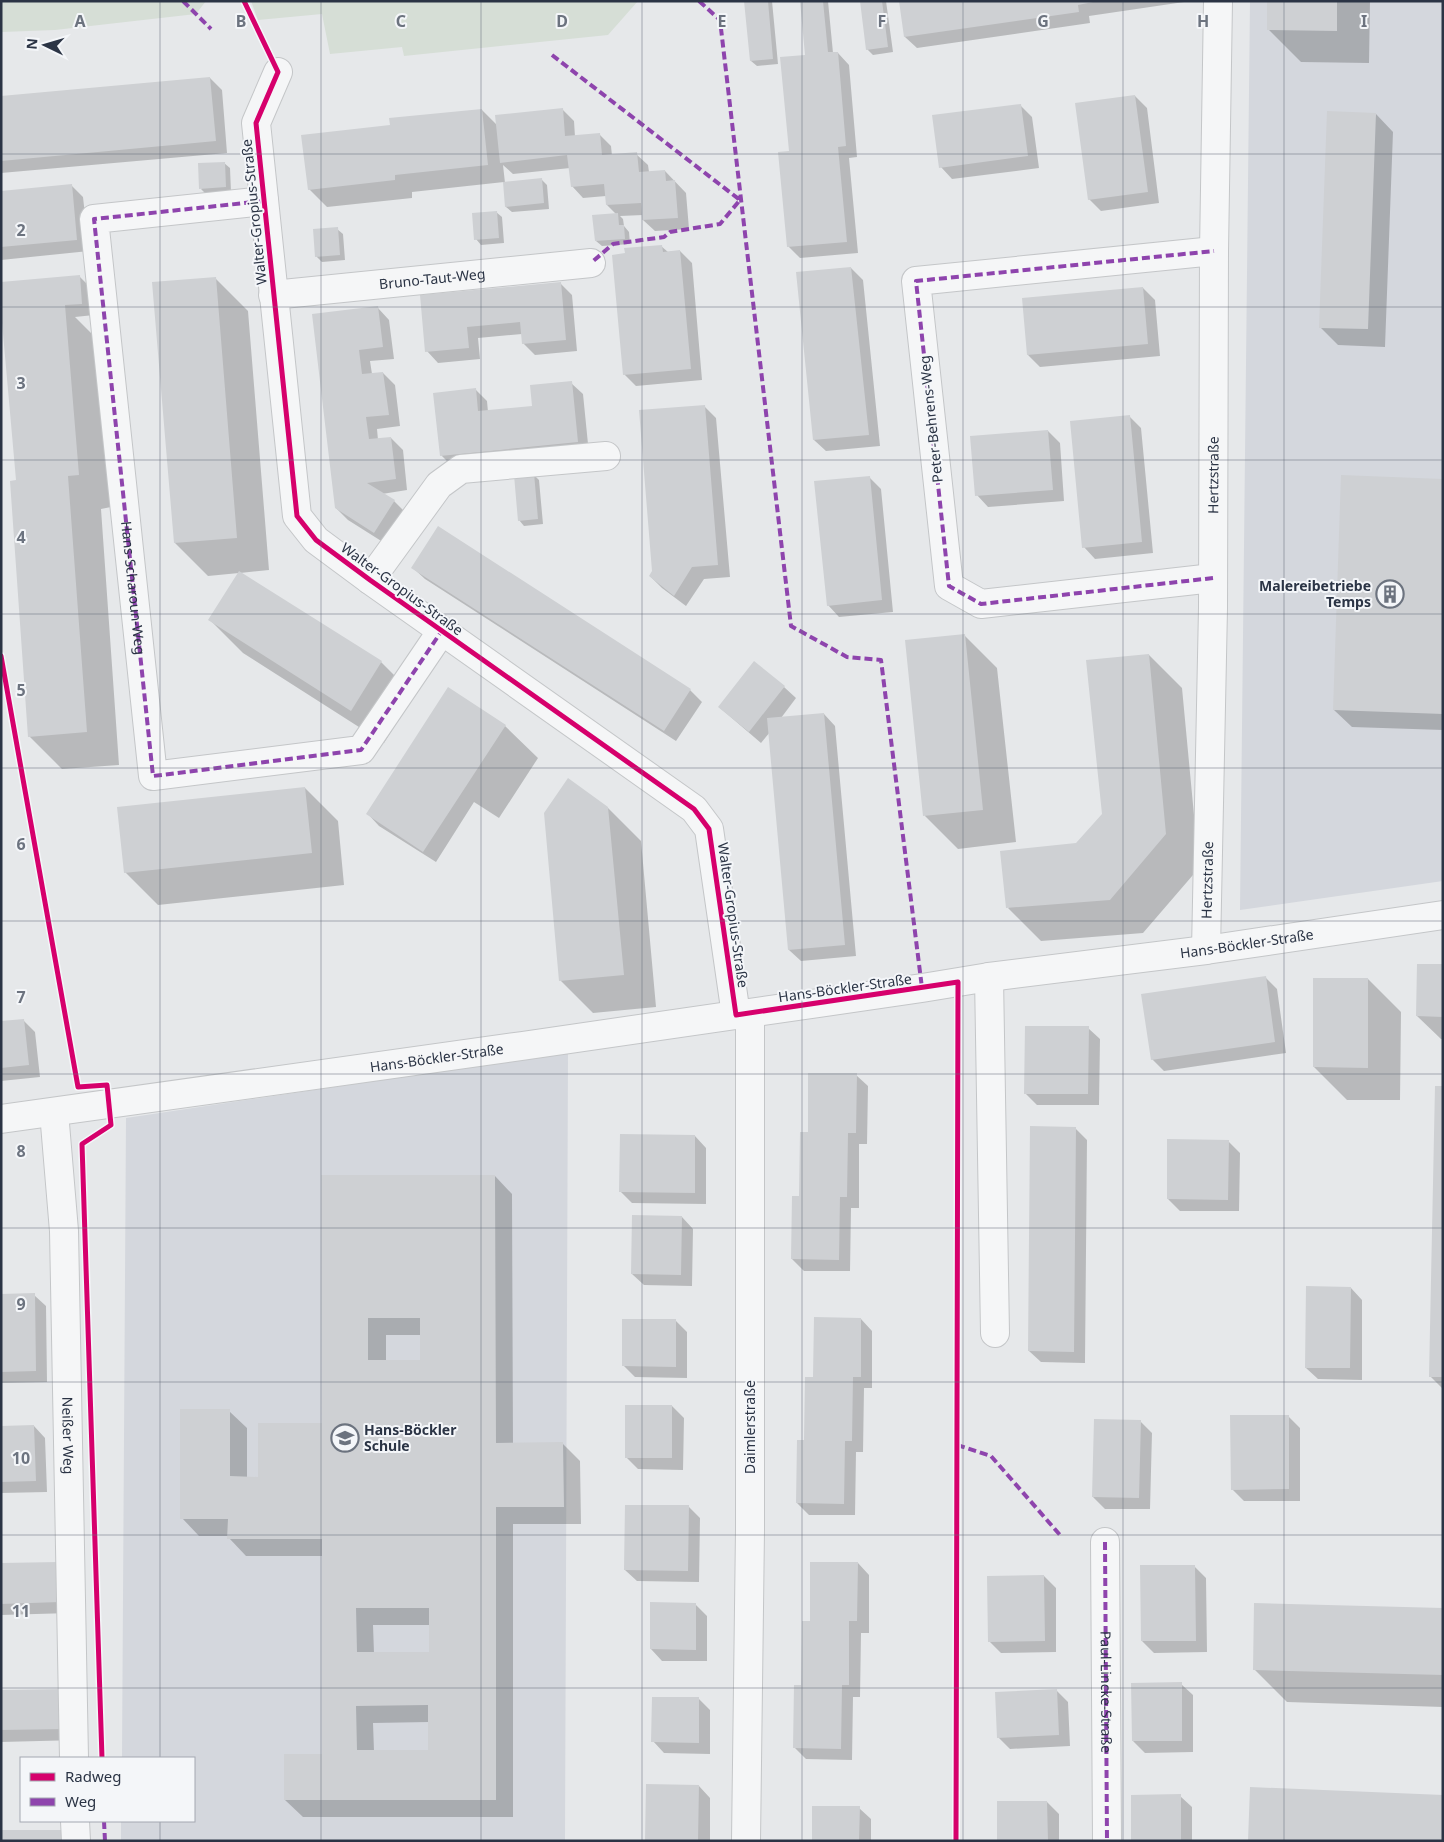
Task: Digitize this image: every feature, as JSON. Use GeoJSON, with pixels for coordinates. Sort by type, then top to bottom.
{"type":"FeatureCollection","features":[{"type":"Feature","properties":{"kind":"street","name":"Hertzstraße"},"geometry":{"type":"LineString","coordinates":[[1206,950],[1213,578],[1214,251],[1218,1]]}},
{"type":"Feature","properties":{"kind":"street","name":"Walter-Gropius-Straße"},"geometry":{"type":"LineString","coordinates":[[278,72],[256,123],[297,516],[316,540],[370,580],[441,632],[694,808],[709,829],[743,1014]]}},
{"type":"Feature","properties":{"kind":"street","name":"Hans-Scharoun-Weg"},"geometry":{"type":"LineString","coordinates":[[264,201],[94,219],[153,776],[362,750],[441,632]]}},
{"type":"Feature","properties":{"kind":"street","name":"Peter-Behrens-Weg"},"geometry":{"type":"LineString","coordinates":[[1213,578],[981,604],[949,586],[916,281],[1214,251]]}},
{"type":"Feature","properties":{"kind":"street","name":"Bruno-Taut-Weg"},"geometry":{"type":"LineString","coordinates":[[273,295],[591,263]]}},
{"type":"Feature","properties":{"kind":"street"},"geometry":{"type":"LineString","coordinates":[[370,580],[439,485],[461,469],[606,456]]}},
{"type":"Feature","properties":{"kind":"street","name":"Hans-Böckler-Straße"},"geometry":{"type":"LineString","coordinates":[[1,1119],[743,1014],[989,977],[1206,950],[1443,915]]}},
{"type":"Feature","properties":{"kind":"street"},"geometry":{"type":"LineString","coordinates":[[989,977],[995,1333]]}},
{"type":"Feature","properties":{"kind":"street","name":"Daimlerstraße"},"geometry":{"type":"LineString","coordinates":[[743,1014],[750,1530],[746,1841]]}},
{"type":"Feature","properties":{"kind":"street","name":"Neißer Weg"},"geometry":{"type":"LineString","coordinates":[[54,1112],[64,1231],[74,1757]]}},
{"type":"Feature","properties":{"kind":"street","name":"Paul-Lincke-Straße"},"geometry":{"type":"LineString","coordinates":[[1105,1542],[1107,1841]]}},
{"type":"Feature","properties":{"kind":"street"},"geometry":{"type":"LineString","coordinates":[[75,1822],[76,1841]]}},
{"type":"Feature","properties":{"kind":"shaded area"},"geometry":{"type":"Polygon","coordinates":[[[1,1],[206,1],[196,14],[55,30],[2,32],[1,1]]]}},
{"type":"Feature","properties":{"kind":"shaded area"},"geometry":{"type":"Polygon","coordinates":[[[251,1],[638,1],[608,35],[404,56],[402,47],[330,54],[322,14],[258,20],[251,1]]]}},
{"type":"Feature","properties":{"kind":"shaded area"},"geometry":{"type":"Polygon","coordinates":[[[1250,1],[1443,1],[1443,881],[1240,910],[1250,1]]]}},
{"type":"Feature","properties":{"kind":"shaded area","name":"Hans-Böckler Schule"},"geometry":{"type":"Polygon","coordinates":[[[568,1052],[565,1841],[121,1841],[121,1822],[195,1822],[195,1757],[122,1757],[126,1118],[568,1052]]]}},
{"type":"Feature","properties":{"kind":"building"},"geometry":{"type":"Polygon","coordinates":[[[744,1],[768,1],[773,59],[750,61],[744,1]]]}},
{"type":"Feature","properties":{"kind":"building"},"geometry":{"type":"Polygon","coordinates":[[[800,1],[823,1],[828,52],[838,52],[846,146],[838,147],[847,242],[787,247],[778,152],[789,151],[780,57],[805,55],[800,1]]]}},
{"type":"Feature","properties":{"kind":"building"},"geometry":{"type":"Polygon","coordinates":[[[860,1],[882,1],[888,47],[866,50],[860,1]]]}},
{"type":"Feature","properties":{"kind":"building"},"geometry":{"type":"Polygon","coordinates":[[[899,1],[1093,2],[1078,5],[1079,12],[904,37],[899,1]]]}},
{"type":"Feature","properties":{"kind":"building"},"geometry":{"type":"Polygon","coordinates":[[[1267,1],[1337,1],[1337,31],[1267,30],[1267,1]]]}},
{"type":"Feature","properties":{"kind":"building"},"geometry":{"type":"Polygon","coordinates":[[[210,77],[216,141],[1,161],[1,96],[210,77]]]}},
{"type":"Feature","properties":{"kind":"building"},"geometry":{"type":"Polygon","coordinates":[[[1135,95],[1148,192],[1088,200],[1075,103],[1135,95]]]}},
{"type":"Feature","properties":{"kind":"building"},"geometry":{"type":"Polygon","coordinates":[[[1021,104],[1028,156],[939,168],[932,115],[1021,104]]]}},
{"type":"Feature","properties":{"kind":"building"},"geometry":{"type":"Polygon","coordinates":[[[563,108],[565,136],[600,133],[602,155],[637,152],[639,172],[665,170],[666,181],[675,180],[678,218],[642,220],[641,203],[606,205],[604,184],[571,187],[567,155],[500,163],[495,115],[563,108]]]}},
{"type":"Feature","properties":{"kind":"building"},"geometry":{"type":"Polygon","coordinates":[[[482,109],[488,165],[395,175],[395,180],[308,190],[301,135],[390,125],[389,118],[482,109]]]}},
{"type":"Feature","properties":{"kind":"building"},"geometry":{"type":"Polygon","coordinates":[[[1327,111],[1376,113],[1368,329],[1319,328],[1327,111]]]}},
{"type":"Feature","properties":{"kind":"building"},"geometry":{"type":"Polygon","coordinates":[[[225,162],[226,187],[199,189],[198,163],[225,162]]]}},
{"type":"Feature","properties":{"kind":"building"},"geometry":{"type":"Polygon","coordinates":[[[542,178],[544,203],[505,207],[503,182],[542,178]]]}},
{"type":"Feature","properties":{"kind":"building"},"geometry":{"type":"Polygon","coordinates":[[[72,184],[77,240],[1,247],[1,191],[72,184]]]}},
{"type":"Feature","properties":{"kind":"building"},"geometry":{"type":"Polygon","coordinates":[[[497,211],[499,238],[474,240],[472,213],[497,211]]]}},
{"type":"Feature","properties":{"kind":"building"},"geometry":{"type":"Polygon","coordinates":[[[618,213],[619,225],[624,225],[625,239],[595,241],[592,215],[618,213]]]}},
{"type":"Feature","properties":{"kind":"building"},"geometry":{"type":"Polygon","coordinates":[[[338,227],[340,255],[315,257],[313,229],[338,227]]]}},
{"type":"Feature","properties":{"kind":"building"},"geometry":{"type":"Polygon","coordinates":[[[662,245],[663,252],[680,250],[691,369],[623,375],[612,255],[625,253],[624,248],[662,245]]]}},
{"type":"Feature","properties":{"kind":"building"},"geometry":{"type":"Polygon","coordinates":[[[851,267],[869,435],[813,440],[796,272],[851,267]]]}},
{"type":"Feature","properties":{"kind":"building"},"geometry":{"type":"Polygon","coordinates":[[[80,275],[82,304],[65,305],[79,475],[68,476],[87,732],[28,737],[10,481],[16,480],[1,311],[1,282],[80,275]]]}},
{"type":"Feature","properties":{"kind":"building"},"geometry":{"type":"Polygon","coordinates":[[[216,277],[237,538],[174,543],[152,282],[216,277]]]}},
{"type":"Feature","properties":{"kind":"building"},"geometry":{"type":"Polygon","coordinates":[[[561,282],[566,340],[522,344],[520,322],[467,327],[469,348],[425,352],[420,295],[561,282]]]}},
{"type":"Feature","properties":{"kind":"building"},"geometry":{"type":"Polygon","coordinates":[[[1143,287],[1148,344],[1027,355],[1022,298],[1143,287]]]}},
{"type":"Feature","properties":{"kind":"building"},"geometry":{"type":"Polygon","coordinates":[[[378,306],[383,347],[359,350],[362,374],[383,372],[389,415],[366,417],[369,439],[391,437],[396,479],[367,483],[395,500],[374,533],[335,508],[312,314],[378,306]]]}},
{"type":"Feature","properties":{"kind":"building"},"geometry":{"type":"Polygon","coordinates":[[[572,381],[578,442],[440,456],[433,393],[476,388],[478,411],[532,406],[530,385],[572,381]]]}},
{"type":"Feature","properties":{"kind":"building"},"geometry":{"type":"Polygon","coordinates":[[[705,405],[718,565],[692,567],[674,596],[649,576],[652,571],[639,410],[705,405]]]}},
{"type":"Feature","properties":{"kind":"building"},"geometry":{"type":"Polygon","coordinates":[[[1130,415],[1142,542],[1082,548],[1070,421],[1130,415]]]}},
{"type":"Feature","properties":{"kind":"building"},"geometry":{"type":"Polygon","coordinates":[[[1048,430],[1053,490],[975,496],[970,436],[1048,430]]]}},
{"type":"Feature","properties":{"kind":"building"},"geometry":{"type":"Polygon","coordinates":[[[534,473],[538,519],[518,521],[514,475],[534,473]]]}},
{"type":"Feature","properties":{"kind":"building","name":"Malereibetriebe Temps"},"geometry":{"type":"Polygon","coordinates":[[[1341,475],[1443,479],[1443,714],[1333,710],[1341,475]]]}},
{"type":"Feature","properties":{"kind":"building"},"geometry":{"type":"Polygon","coordinates":[[[870,476],[882,600],[827,606],[814,481],[870,476]]]}},
{"type":"Feature","properties":{"kind":"building"},"geometry":{"type":"Polygon","coordinates":[[[438,526],[691,689],[664,731],[411,568],[438,526]]]}},
{"type":"Feature","properties":{"kind":"building"},"geometry":{"type":"Polygon","coordinates":[[[239,571],[382,661],[351,711],[208,620],[239,571]]]}},
{"type":"Feature","properties":{"kind":"building"},"geometry":{"type":"Polygon","coordinates":[[[965,634],[983,810],[923,816],[905,640],[965,634]]]}},
{"type":"Feature","properties":{"kind":"building"},"geometry":{"type":"Polygon","coordinates":[[[1149,654],[1166,834],[1110,900],[1006,908],[1000,851],[1076,843],[1102,814],[1086,660],[1149,654]]]}},
{"type":"Feature","properties":{"kind":"building"},"geometry":{"type":"Polygon","coordinates":[[[754,661],[785,686],[749,732],[718,707],[754,661]]]}},
{"type":"Feature","properties":{"kind":"building"},"geometry":{"type":"Polygon","coordinates":[[[448,687],[506,725],[423,852],[366,814],[448,687]]]}},
{"type":"Feature","properties":{"kind":"building"},"geometry":{"type":"Polygon","coordinates":[[[824,713],[845,945],[788,950],[767,718],[824,713]]]}},
{"type":"Feature","properties":{"kind":"building"},"geometry":{"type":"Polygon","coordinates":[[[568,778],[608,807],[624,975],[559,981],[544,813],[568,778]]]}},
{"type":"Feature","properties":{"kind":"building"},"geometry":{"type":"Polygon","coordinates":[[[305,787],[312,853],[124,873],[117,807],[305,787]]]}},
{"type":"Feature","properties":{"kind":"building"},"geometry":{"type":"Polygon","coordinates":[[[1417,964],[1443,964],[1443,1017],[1416,1016],[1417,964]]]}},
{"type":"Feature","properties":{"kind":"building"},"geometry":{"type":"Polygon","coordinates":[[[1266,976],[1275,1042],[1151,1060],[1141,994],[1266,976]]]}},
{"type":"Feature","properties":{"kind":"building"},"geometry":{"type":"Polygon","coordinates":[[[1313,978],[1368,978],[1368,1068],[1313,1067],[1313,978]]]}},
{"type":"Feature","properties":{"kind":"building"},"geometry":{"type":"Polygon","coordinates":[[[24,1019],[29,1065],[1,1068],[1,1021],[24,1019]]]}},
{"type":"Feature","properties":{"kind":"building"},"geometry":{"type":"Polygon","coordinates":[[[1025,1026],[1089,1026],[1088,1094],[1024,1094],[1025,1026]]]}},
{"type":"Feature","properties":{"kind":"building"},"geometry":{"type":"Polygon","coordinates":[[[808,1073],[857,1073],[856,1133],[848,1133],[847,1197],[840,1197],[839,1260],[791,1259],[792,1196],[799,1196],[800,1132],[808,1132],[808,1073]]]}},
{"type":"Feature","properties":{"kind":"building"},"geometry":{"type":"Polygon","coordinates":[[[1435,1086],[1443,1086],[1443,1377],[1429,1377],[1435,1086]]]}},
{"type":"Feature","properties":{"kind":"building"},"geometry":{"type":"Polygon","coordinates":[[[1030,1126],[1076,1127],[1074,1352],[1028,1351],[1030,1126]]]}},
{"type":"Feature","properties":{"kind":"building"},"geometry":{"type":"Polygon","coordinates":[[[620,1134],[695,1135],[695,1193],[619,1192],[620,1134]]]}},
{"type":"Feature","properties":{"kind":"building"},"geometry":{"type":"Polygon","coordinates":[[[1167,1139],[1229,1140],[1228,1200],[1167,1199],[1167,1139]]]}},
{"type":"Feature","properties":{"kind":"building"},"geometry":{"type":"Polygon","coordinates":[[[321,1175],[495,1175],[496,1443],[563,1442],[564,1507],[496,1507],[496,1800],[284,1800],[284,1754],[322,1754],[322,1539],[227,1539],[228,1519],[180,1519],[180,1409],[230,1409],[230,1476],[258,1477],[258,1423],[322,1423],[321,1175]],[[368,1318],[368,1360],[420,1360],[420,1318],[368,1318]],[[356,1608],[357,1652],[429,1652],[429,1608],[356,1608]],[[428,1705],[356,1706],[357,1750],[428,1750],[428,1705]]]}},
{"type":"Feature","properties":{"kind":"building"},"geometry":{"type":"Polygon","coordinates":[[[632,1215],[682,1216],[681,1275],[631,1274],[632,1215]]]}},
{"type":"Feature","properties":{"kind":"building"},"geometry":{"type":"Polygon","coordinates":[[[1306,1286],[1351,1287],[1350,1368],[1305,1368],[1306,1286]]]}},
{"type":"Feature","properties":{"kind":"building"},"geometry":{"type":"Polygon","coordinates":[[[35,1293],[36,1371],[1,1372],[1,1294],[35,1293]]]}},
{"type":"Feature","properties":{"kind":"building"},"geometry":{"type":"Polygon","coordinates":[[[814,1317],[861,1318],[861,1377],[853,1377],[852,1441],[845,1441],[844,1504],[796,1503],[797,1440],[804,1440],[805,1377],[813,1377],[814,1317]]]}},
{"type":"Feature","properties":{"kind":"building"},"geometry":{"type":"Polygon","coordinates":[[[622,1319],[676,1319],[676,1367],[622,1366],[622,1319]]]}},
{"type":"Feature","properties":{"kind":"building"},"geometry":{"type":"Polygon","coordinates":[[[625,1405],[672,1405],[672,1458],[625,1458],[625,1405]]]}},
{"type":"Feature","properties":{"kind":"building"},"geometry":{"type":"Polygon","coordinates":[[[1230,1415],[1289,1415],[1289,1489],[1231,1490],[1230,1415]]]}},
{"type":"Feature","properties":{"kind":"building"},"geometry":{"type":"Polygon","coordinates":[[[1094,1419],[1141,1420],[1139,1498],[1092,1497],[1094,1419]]]}},
{"type":"Feature","properties":{"kind":"building"},"geometry":{"type":"Polygon","coordinates":[[[34,1425],[36,1481],[1,1482],[1,1426],[34,1425]]]}},
{"type":"Feature","properties":{"kind":"building"},"geometry":{"type":"Polygon","coordinates":[[[625,1505],[689,1505],[688,1571],[624,1570],[625,1505]]]}},
{"type":"Feature","properties":{"kind":"building"},"geometry":{"type":"Polygon","coordinates":[[[59,1562],[60,1602],[1,1604],[1,1563],[59,1562]]]}},
{"type":"Feature","properties":{"kind":"building"},"geometry":{"type":"Polygon","coordinates":[[[810,1562],[858,1562],[857,1621],[849,1621],[849,1685],[842,1685],[841,1749],[793,1748],[794,1685],[801,1685],[802,1621],[810,1621],[810,1562]]]}},
{"type":"Feature","properties":{"kind":"building"},"geometry":{"type":"Polygon","coordinates":[[[1140,1565],[1195,1565],[1196,1641],[1141,1641],[1140,1565]]]}},
{"type":"Feature","properties":{"kind":"building"},"geometry":{"type":"Polygon","coordinates":[[[1044,1575],[1045,1641],[988,1642],[987,1576],[1044,1575]]]}},
{"type":"Feature","properties":{"kind":"building"},"geometry":{"type":"Polygon","coordinates":[[[650,1602],[696,1603],[696,1650],[650,1649],[650,1602]]]}},
{"type":"Feature","properties":{"kind":"building"},"geometry":{"type":"Polygon","coordinates":[[[1254,1603],[1443,1608],[1443,1675],[1253,1670],[1254,1603]]]}},
{"type":"Feature","properties":{"kind":"building"},"geometry":{"type":"Polygon","coordinates":[[[1182,1682],[1182,1741],[1132,1741],[1131,1683],[1182,1682]]]}},
{"type":"Feature","properties":{"kind":"building"},"geometry":{"type":"Polygon","coordinates":[[[67,1689],[68,1729],[1,1730],[1,1690],[67,1689]]]}},
{"type":"Feature","properties":{"kind":"building"},"geometry":{"type":"Polygon","coordinates":[[[1057,1689],[1059,1735],[997,1738],[995,1692],[1057,1689]]]}},
{"type":"Feature","properties":{"kind":"building"},"geometry":{"type":"Polygon","coordinates":[[[652,1697],[699,1697],[699,1743],[651,1742],[652,1697]]]}},
{"type":"Feature","properties":{"kind":"building"},"geometry":{"type":"Polygon","coordinates":[[[646,1784],[699,1785],[698,1841],[645,1841],[646,1784]]]}},
{"type":"Feature","properties":{"kind":"building"},"geometry":{"type":"Polygon","coordinates":[[[1250,1787],[1443,1795],[1443,1841],[1248,1841],[1250,1787]]]}},
{"type":"Feature","properties":{"kind":"building"},"geometry":{"type":"Polygon","coordinates":[[[1181,1794],[1181,1841],[1131,1841],[1131,1795],[1181,1794]]]}},
{"type":"Feature","properties":{"kind":"building"},"geometry":{"type":"Polygon","coordinates":[[[997,1801],[1047,1801],[1048,1841],[997,1841],[997,1801]]]}},
{"type":"Feature","properties":{"kind":"building"},"geometry":{"type":"Polygon","coordinates":[[[812,1806],[860,1806],[859,1841],[812,1841],[812,1806]]]}},
{"type":"Feature","properties":{"kind":"building"},"geometry":{"type":"Polygon","coordinates":[[[1,1830],[65,1830],[65,1841],[1,1841],[1,1830]]]}},
{"type":"Feature","properties":{"kind":"marked path"},"geometry":{"type":"LineString","coordinates":[[183,1],[211,29]]}},
{"type":"Feature","properties":{"kind":"marked path"},"geometry":{"type":"LineString","coordinates":[[699,1],[720,20],[791,626],[847,657],[881,660],[922,988]]}},
{"type":"Feature","properties":{"kind":"marked path"},"geometry":{"type":"LineString","coordinates":[[552,55],[740,200],[720,224],[670,232],[664,237],[613,244],[591,263]]}},
{"type":"Feature","properties":{"kind":"marked path"},"geometry":{"type":"LineString","coordinates":[[264,201],[94,219],[153,776],[361,750],[441,632]]}},
{"type":"Feature","properties":{"kind":"marked path"},"geometry":{"type":"LineString","coordinates":[[1213,578],[981,604],[949,586],[916,281],[1214,251]]}},
{"type":"Feature","properties":{"kind":"marked path"},"geometry":{"type":"LineString","coordinates":[[957,1445],[991,1456],[1060,1535]]}},
{"type":"Feature","properties":{"kind":"marked path"},"geometry":{"type":"LineString","coordinates":[[1105,1542],[1107,1841]]}},
{"type":"Feature","properties":{"kind":"marked path"},"geometry":{"type":"LineString","coordinates":[[104,1822],[105,1841]]}},
{"type":"Feature","properties":{"kind":"cycle path"},"geometry":{"type":"LineString","coordinates":[[244,1],[278,72],[256,123],[297,516],[316,540],[370,580],[694,809],[709,829],[736,1015],[958,982],[956,1841]]}},
{"type":"Feature","properties":{"kind":"cycle path"},"geometry":{"type":"LineString","coordinates":[[1,656],[78,1087],[107,1085],[111,1125],[82,1144],[102,1757]]}},
{"type":"Feature","properties":{"kind":"place","name":"Malereibetriebe Temps"},"geometry":{"type":"Point","coordinates":[1390,594]}},
{"type":"Feature","properties":{"kind":"place","name":"Hans-Böckler Schule"},"geometry":{"type":"Point","coordinates":[345,1438]}}]}
